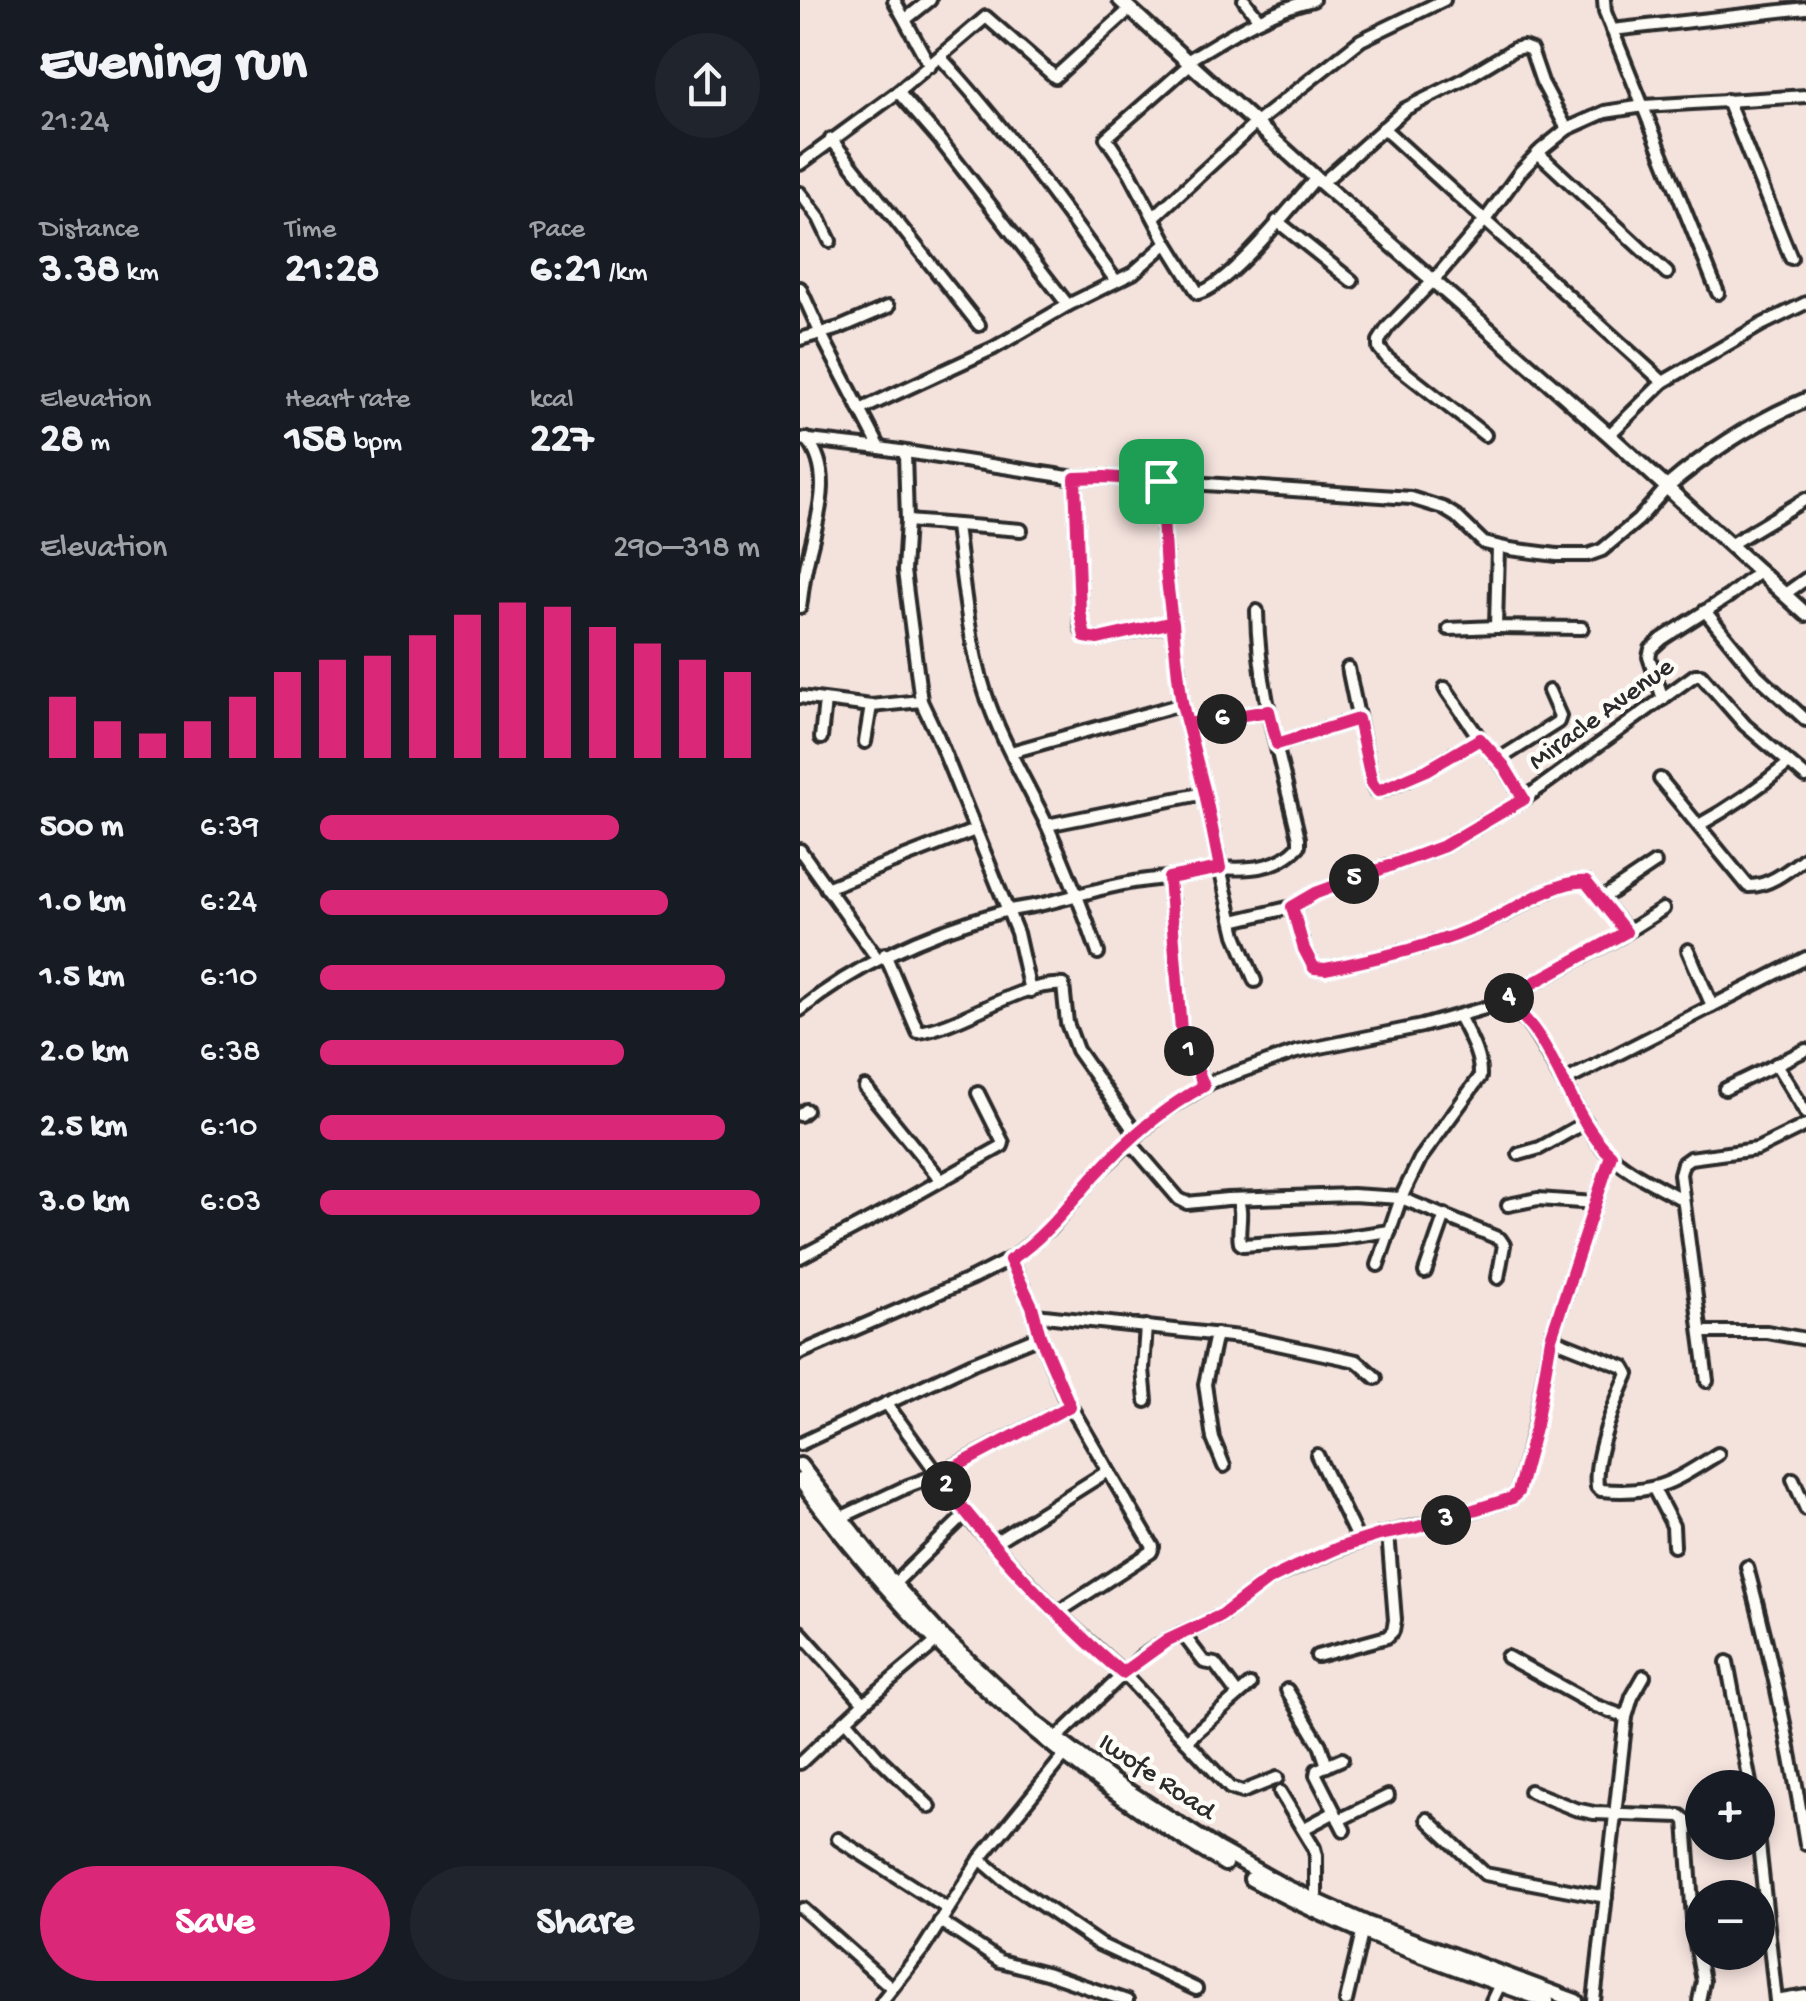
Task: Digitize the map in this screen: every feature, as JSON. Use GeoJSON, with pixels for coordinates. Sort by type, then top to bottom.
{"type":"FeatureCollection","features":[{"type":"Feature","properties":{"kind":"street"},"geometry":{"type":"LineString","coordinates":[[894,0],[930,66]]}},
{"type":"Feature","properties":{"kind":"street"},"geometry":{"type":"LineString","coordinates":[[906,19],[930,0]]}},
{"type":"Feature","properties":{"kind":"street"},"geometry":{"type":"LineString","coordinates":[[1244,0],[1258,18]]}},
{"type":"Feature","properties":{"kind":"street"},"geometry":{"type":"LineString","coordinates":[[1312,0],[1258,18],[1188,62],[1106,138],[1198,293],[1230,272],[1319,180],[1405,109],[1514,49],[1531,50],[1542,82],[1567,128]]}},
{"type":"Feature","properties":{"kind":"street"},"geometry":{"type":"LineString","coordinates":[[1154,217],[1256,124],[1362,40],[1444,0]]}},
{"type":"Feature","properties":{"kind":"street"},"geometry":{"type":"LineString","coordinates":[[1604,0],[1612,30],[1718,293]]}},
{"type":"Feature","properties":{"kind":"street"},"geometry":{"type":"LineString","coordinates":[[800,164],[898,92],[986,17],[1055,77],[1125,4],[1806,614]]}},
{"type":"Feature","properties":{"kind":"street"},"geometry":{"type":"LineString","coordinates":[[1612,30],[1806,8]]}},
{"type":"Feature","properties":{"kind":"street"},"geometry":{"type":"LineString","coordinates":[[941,58],[1038,175],[1116,281]]}},
{"type":"Feature","properties":{"kind":"street"},"geometry":{"type":"LineString","coordinates":[[898,92],[1068,305]]}},
{"type":"Feature","properties":{"kind":"street"},"geometry":{"type":"LineString","coordinates":[[1486,435],[1388,359],[1378,341],[1485,220],[1520,172],[1567,128],[1605,112],[1806,96]]}},
{"type":"Feature","properties":{"kind":"street"},"geometry":{"type":"LineString","coordinates":[[1727,100],[1791,258]]}},
{"type":"Feature","properties":{"kind":"street"},"geometry":{"type":"LineString","coordinates":[[1383,128],[1663,382]]}},
{"type":"Feature","properties":{"kind":"street"},"geometry":{"type":"LineString","coordinates":[[831,140],[980,325]]}},
{"type":"Feature","properties":{"kind":"street"},"geometry":{"type":"LineString","coordinates":[[1538,154],[1667,273]]}},
{"type":"Feature","properties":{"kind":"street"},"geometry":{"type":"LineString","coordinates":[[800,193],[830,241]]}},
{"type":"Feature","properties":{"kind":"street"},"geometry":{"type":"LineString","coordinates":[[1277,221],[1352,281]]}},
{"type":"Feature","properties":{"kind":"street"},"geometry":{"type":"LineString","coordinates":[[860,410],[977,356],[1133,273],[1167,242]]}},
{"type":"Feature","properties":{"kind":"street"},"geometry":{"type":"LineString","coordinates":[[800,288],[880,448]]}},
{"type":"Feature","properties":{"kind":"street"},"geometry":{"type":"LineString","coordinates":[[1609,435],[1663,382],[1806,302]]}},
{"type":"Feature","properties":{"kind":"street"},"geometry":{"type":"LineString","coordinates":[[800,340],[888,306]]}},
{"type":"Feature","properties":{"kind":"street"},"geometry":{"type":"LineString","coordinates":[[803,438],[1075,478],[1411,498],[1456,516],[1484,543],[1588,555],[1602,550],[1638,520],[1692,466],[1742,433],[1806,400]]}},
{"type":"Feature","properties":{"kind":"street"},"geometry":{"type":"LineString","coordinates":[[800,607],[822,488],[819,458],[803,438]]}},
{"type":"Feature","properties":{"kind":"street"},"geometry":{"type":"LineString","coordinates":[[904,453],[908,521],[904,571],[920,701],[1017,932],[1030,991]]}},
{"type":"Feature","properties":{"kind":"street"},"geometry":{"type":"LineString","coordinates":[[1075,478],[1080,612],[1085,637],[1098,639],[1173,622]]}},
{"type":"Feature","properties":{"kind":"street"},"geometry":{"type":"LineString","coordinates":[[1161,481],[1163,542],[1182,704],[1232,921],[1255,982]]}},
{"type":"Feature","properties":{"kind":"street"},"geometry":{"type":"LineString","coordinates":[[1730,544],[1806,499]]}},
{"type":"Feature","properties":{"kind":"street"},"geometry":{"type":"LineString","coordinates":[[908,521],[1020,530]]}},
{"type":"Feature","properties":{"kind":"street"},"geometry":{"type":"LineString","coordinates":[[956,526],[978,666],[997,725],[1047,825],[1098,953]]}},
{"type":"Feature","properties":{"kind":"street"},"geometry":{"type":"LineString","coordinates":[[1496,627],[1498,547]]}},
{"type":"Feature","properties":{"kind":"street"},"geometry":{"type":"LineString","coordinates":[[1663,698],[1649,656],[1652,649],[1760,570]]}},
{"type":"Feature","properties":{"kind":"street"},"geometry":{"type":"LineString","coordinates":[[1785,594],[1806,580]]}},
{"type":"Feature","properties":{"kind":"street"},"geometry":{"type":"LineString","coordinates":[[1705,610],[1756,675],[1806,720]]}},
{"type":"Feature","properties":{"kind":"street"},"geometry":{"type":"LineString","coordinates":[[802,1005],[881,956],[972,920],[1147,879],[1273,864],[1299,846],[1262,688],[1256,611]]}},
{"type":"Feature","properties":{"kind":"street"},"geometry":{"type":"LineString","coordinates":[[1449,629],[1582,628]]}},
{"type":"Feature","properties":{"kind":"street"},"geometry":{"type":"LineString","coordinates":[[1348,668],[1372,783],[1378,791],[1427,770],[1480,739]]}},
{"type":"Feature","properties":{"kind":"street","name":"Miracle Avenue"},"geometry":{"type":"LineString","coordinates":[[1232,921],[1292,907],[1316,893],[1444,846],[1524,799],[1692,676],[1701,675],[1745,725],[1806,776]]}},
{"type":"Feature","properties":{"kind":"street"},"geometry":{"type":"LineString","coordinates":[[1445,688],[1524,799]]}},
{"type":"Feature","properties":{"kind":"street"},"geometry":{"type":"LineString","coordinates":[[1498,760],[1558,722],[1560,716],[1548,691]]}},
{"type":"Feature","properties":{"kind":"street"},"geometry":{"type":"LineString","coordinates":[[800,697],[871,706],[920,701]]}},
{"type":"Feature","properties":{"kind":"street"},"geometry":{"type":"LineString","coordinates":[[820,738],[825,701]]}},
{"type":"Feature","properties":{"kind":"street"},"geometry":{"type":"LineString","coordinates":[[1012,752],[1182,704]]}},
{"type":"Feature","properties":{"kind":"street"},"geometry":{"type":"LineString","coordinates":[[865,742],[871,706]]}},
{"type":"Feature","properties":{"kind":"street"},"geometry":{"type":"LineString","coordinates":[[1187,724],[1269,711]]}},
{"type":"Feature","properties":{"kind":"street"},"geometry":{"type":"LineString","coordinates":[[1277,744],[1358,719]]}},
{"type":"Feature","properties":{"kind":"street"},"geometry":{"type":"LineString","coordinates":[[1699,825],[1755,791],[1789,763]]}},
{"type":"Feature","properties":{"kind":"street"},"geometry":{"type":"LineString","coordinates":[[1660,779],[1748,886],[1769,882],[1806,857]]}},
{"type":"Feature","properties":{"kind":"street"},"geometry":{"type":"LineString","coordinates":[[1047,825],[1205,793]]}},
{"type":"Feature","properties":{"kind":"street"},"geometry":{"type":"LineString","coordinates":[[826,888],[975,830]]}},
{"type":"Feature","properties":{"kind":"street"},"geometry":{"type":"LineString","coordinates":[[800,850],[881,956],[918,1032],[1030,991],[1063,985],[1070,1036],[1133,1138],[1179,1199],[1188,1203],[1352,1195],[1402,1198],[1503,1241],[1498,1278]]}},
{"type":"Feature","properties":{"kind":"street"},"geometry":{"type":"LineString","coordinates":[[1600,900],[1655,863]]}},
{"type":"Feature","properties":{"kind":"street"},"geometry":{"type":"LineString","coordinates":[[1169,878],[1181,1030],[1204,1086]]}},
{"type":"Feature","properties":{"kind":"street"},"geometry":{"type":"LineString","coordinates":[[1292,907],[1314,968],[1326,969],[1452,937],[1579,880],[1586,882],[1626,932]]}},
{"type":"Feature","properties":{"kind":"street"},"geometry":{"type":"LineString","coordinates":[[800,1342],[806,1351],[1010,1260],[1050,1228],[1133,1138],[1166,1110],[1204,1086],[1296,1052],[1506,1002],[1513,994],[1663,909]]}},
{"type":"Feature","properties":{"kind":"street"},"geometry":{"type":"LineString","coordinates":[[1688,950],[1712,1006]]}},
{"type":"Feature","properties":{"kind":"street"},"geometry":{"type":"LineString","coordinates":[[1563,1082],[1806,958]]}},
{"type":"Feature","properties":{"kind":"street"},"geometry":{"type":"LineString","coordinates":[[1506,1002],[1520,1011],[1538,1037],[1586,1122],[1611,1155],[1683,1200]]}},
{"type":"Feature","properties":{"kind":"street"},"geometry":{"type":"LineString","coordinates":[[1378,1265],[1420,1158],[1480,1077],[1476,1051],[1459,1016]]}},
{"type":"Feature","properties":{"kind":"street"},"geometry":{"type":"LineString","coordinates":[[1725,1089],[1806,1050]]}},
{"type":"Feature","properties":{"kind":"street"},"geometry":{"type":"LineString","coordinates":[[1776,1064],[1806,1113]]}},
{"type":"Feature","properties":{"kind":"street"},"geometry":{"type":"LineString","coordinates":[[866,1087],[941,1180]]}},
{"type":"Feature","properties":{"kind":"street"},"geometry":{"type":"LineString","coordinates":[[800,1257],[1002,1146],[978,1093]]}},
{"type":"Feature","properties":{"kind":"street"},"geometry":{"type":"LineString","coordinates":[[1519,1154],[1540,1148],[1586,1122]]}},
{"type":"Feature","properties":{"kind":"street"},"geometry":{"type":"LineString","coordinates":[[1707,1381],[1680,1174],[1684,1163],[1690,1158],[1757,1149],[1806,1124]]}},
{"type":"Feature","properties":{"kind":"street"},"geometry":{"type":"LineString","coordinates":[[1056,1739],[1141,1657],[1222,1615],[1268,1580],[1359,1542],[1512,1498],[1518,1492],[1536,1425],[1551,1338],[1611,1155]]}},
{"type":"Feature","properties":{"kind":"street"},"geometry":{"type":"LineString","coordinates":[[1237,1199],[1238,1236],[1243,1245],[1390,1231]]}},
{"type":"Feature","properties":{"kind":"street"},"geometry":{"type":"LineString","coordinates":[[1508,1205],[1538,1199],[1595,1203]]}},
{"type":"Feature","properties":{"kind":"street"},"geometry":{"type":"LineString","coordinates":[[1424,1272],[1445,1215]]}},
{"type":"Feature","properties":{"kind":"street"},"geometry":{"type":"LineString","coordinates":[[1010,1260],[1070,1406],[1153,1547],[1122,1572],[1056,1613]]}},
{"type":"Feature","properties":{"kind":"street"},"geometry":{"type":"LineString","coordinates":[[1035,1315],[1250,1338],[1356,1361],[1376,1378]]}},
{"type":"Feature","properties":{"kind":"street"},"geometry":{"type":"LineString","coordinates":[[1146,1326],[1146,1401]]}},
{"type":"Feature","properties":{"kind":"street"},"geometry":{"type":"LineString","coordinates":[[1701,1332],[1767,1332],[1806,1339]]}},
{"type":"Feature","properties":{"kind":"street"},"geometry":{"type":"LineString","coordinates":[[1216,1334],[1205,1384],[1213,1439],[1224,1466]]}},
{"type":"Feature","properties":{"kind":"street"},"geometry":{"type":"LineString","coordinates":[[800,1444],[886,1402],[1040,1336]]}},
{"type":"Feature","properties":{"kind":"street"},"geometry":{"type":"LineString","coordinates":[[1551,1338],[1624,1367],[1628,1374],[1608,1423],[1596,1476],[1601,1490],[1654,1489],[1718,1454]]}},
{"type":"Feature","properties":{"kind":"street"},"geometry":{"type":"LineString","coordinates":[[886,1402],[992,1544],[1230,1788],[1238,1793],[1277,1778]]}},
{"type":"Feature","properties":{"kind":"street"},"geometry":{"type":"LineString","coordinates":[[840,1518],[938,1476],[1070,1406]]}},
{"type":"Feature","properties":{"kind":"street"},"geometry":{"type":"LineString","coordinates":[[1317,1455],[1359,1542]]}},
{"type":"Feature","properties":{"kind":"street","name":"Iwofe Road"},"geometry":{"type":"LineString","coordinates":[[800,1465],[880,1582],[935,1642],[987,1692],[1108,1790],[1184,1840],[1281,1895],[1362,1933],[1547,2001]]}},
{"type":"Feature","properties":{"kind":"street"},"geometry":{"type":"LineString","coordinates":[[992,1544],[1108,1471]]}},
{"type":"Feature","properties":{"kind":"street","name":"Iwofe Road"},"geometry":{"type":"LineString","coordinates":[[800,1480],[840,1518],[942,1636],[1056,1739],[1114,1782],[1273,1880],[1366,1923],[1576,2001]]}},
{"type":"Feature","properties":{"kind":"street"},"geometry":{"type":"LineString","coordinates":[[1793,1480],[1806,1509]]}},
{"type":"Feature","properties":{"kind":"street"},"geometry":{"type":"LineString","coordinates":[[1654,1489],[1673,1526],[1674,1546]]}},
{"type":"Feature","properties":{"kind":"street"},"geometry":{"type":"LineString","coordinates":[[894,1584],[966,1514]]}},
{"type":"Feature","properties":{"kind":"street"},"geometry":{"type":"LineString","coordinates":[[1316,1656],[1394,1631],[1388,1533]]}},
{"type":"Feature","properties":{"kind":"street"},"geometry":{"type":"LineString","coordinates":[[1747,1568],[1770,1653],[1806,1844]]}},
{"type":"Feature","properties":{"kind":"street"},"geometry":{"type":"LineString","coordinates":[[800,1632],[864,1703]]}},
{"type":"Feature","properties":{"kind":"street"},"geometry":{"type":"LineString","coordinates":[[1182,1633],[1204,1662],[1215,1664],[1238,1695]]}},
{"type":"Feature","properties":{"kind":"street"},"geometry":{"type":"LineString","coordinates":[[800,1763],[935,1642]]}},
{"type":"Feature","properties":{"kind":"street"},"geometry":{"type":"LineString","coordinates":[[1507,1657],[1596,1706],[1626,1717]]}},
{"type":"Feature","properties":{"kind":"street"},"geometry":{"type":"LineString","coordinates":[[1728,1662],[1748,1770]]}},
{"type":"Feature","properties":{"kind":"street"},"geometry":{"type":"LineString","coordinates":[[1594,2001],[1626,1717],[1644,1676]]}},
{"type":"Feature","properties":{"kind":"street"},"geometry":{"type":"LineString","coordinates":[[1186,1740],[1250,1685]]}},
{"type":"Feature","properties":{"kind":"street"},"geometry":{"type":"LineString","coordinates":[[1287,1690],[1320,1745],[1327,1766]]}},
{"type":"Feature","properties":{"kind":"street"},"geometry":{"type":"LineString","coordinates":[[846,1720],[930,1807]]}},
{"type":"Feature","properties":{"kind":"street"},"geometry":{"type":"LineString","coordinates":[[803,1909],[888,1997],[980,1860],[1064,1756]]}},
{"type":"Feature","properties":{"kind":"street"},"geometry":{"type":"LineString","coordinates":[[1339,1821],[1316,1775],[1318,1770],[1342,1759]]}},
{"type":"Feature","properties":{"kind":"street"},"geometry":{"type":"LineString","coordinates":[[1530,1791],[1575,1810],[1681,1816],[1686,1821],[1694,1934],[1703,1981],[1698,2001]]}},
{"type":"Feature","properties":{"kind":"street"},"geometry":{"type":"LineString","coordinates":[[1280,1792],[1316,1856],[1316,1899]]}},
{"type":"Feature","properties":{"kind":"street"},"geometry":{"type":"LineString","coordinates":[[1303,1829],[1339,1821],[1388,1796]]}},
{"type":"Feature","properties":{"kind":"street"},"geometry":{"type":"LineString","coordinates":[[1427,1820],[1485,1874],[1606,1896]]}},
{"type":"Feature","properties":{"kind":"street"},"geometry":{"type":"LineString","coordinates":[[838,1839],[948,1909]]}},
{"type":"Feature","properties":{"kind":"street"},"geometry":{"type":"LineString","coordinates":[[980,1860],[1099,1944],[1196,1989]]}},
{"type":"Feature","properties":{"kind":"street"},"geometry":{"type":"LineString","coordinates":[[1761,1860],[1779,2001],[1806,1996]]}},
{"type":"Feature","properties":{"kind":"street"},"geometry":{"type":"LineString","coordinates":[[940,1921],[1000,1961],[1126,2001]]}},
{"type":"Feature","properties":{"kind":"street"},"geometry":{"type":"LineString","coordinates":[[1346,2001],[1362,1933]]}},
{"type":"Feature","properties":{"kind":"street"},"geometry":{"type":"LineString","coordinates":[[1492,2001],[1500,1984]]}},
{"type":"Feature","properties":{"kind":"street"},"geometry":{"type":"LineString","coordinates":[[1082,2001],[1087,1988]]}},
{"type":"Feature","properties":{"kind":"route"},"geometry":{"type":"LineString","coordinates":[[1161,481],[1075,478],[1080,612],[1085,637],[1098,639],[1173,622],[1187,724],[1269,711],[1277,744],[1358,719],[1372,783],[1378,791],[1427,770],[1480,739],[1504,766],[1524,799],[1444,846],[1306,897],[1292,907],[1314,968],[1326,969],[1394,954],[1452,937],[1579,880],[1586,882],[1626,932],[1554,970],[1506,1002],[1520,1011],[1538,1037],[1586,1122],[1611,1155],[1551,1338],[1536,1425],[1518,1492],[1512,1498],[1444,1520],[1338,1548],[1297,1566],[1268,1580],[1222,1615],[1168,1640],[1122,1673],[1018,1572],[938,1476],[1070,1406],[1010,1260],[1050,1228],[1137,1135],[1166,1110],[1204,1086],[1181,1030],[1169,878],[1220,868],[1182,704],[1173,622],[1166,572],[1162,530],[1161,481]]}}]}
